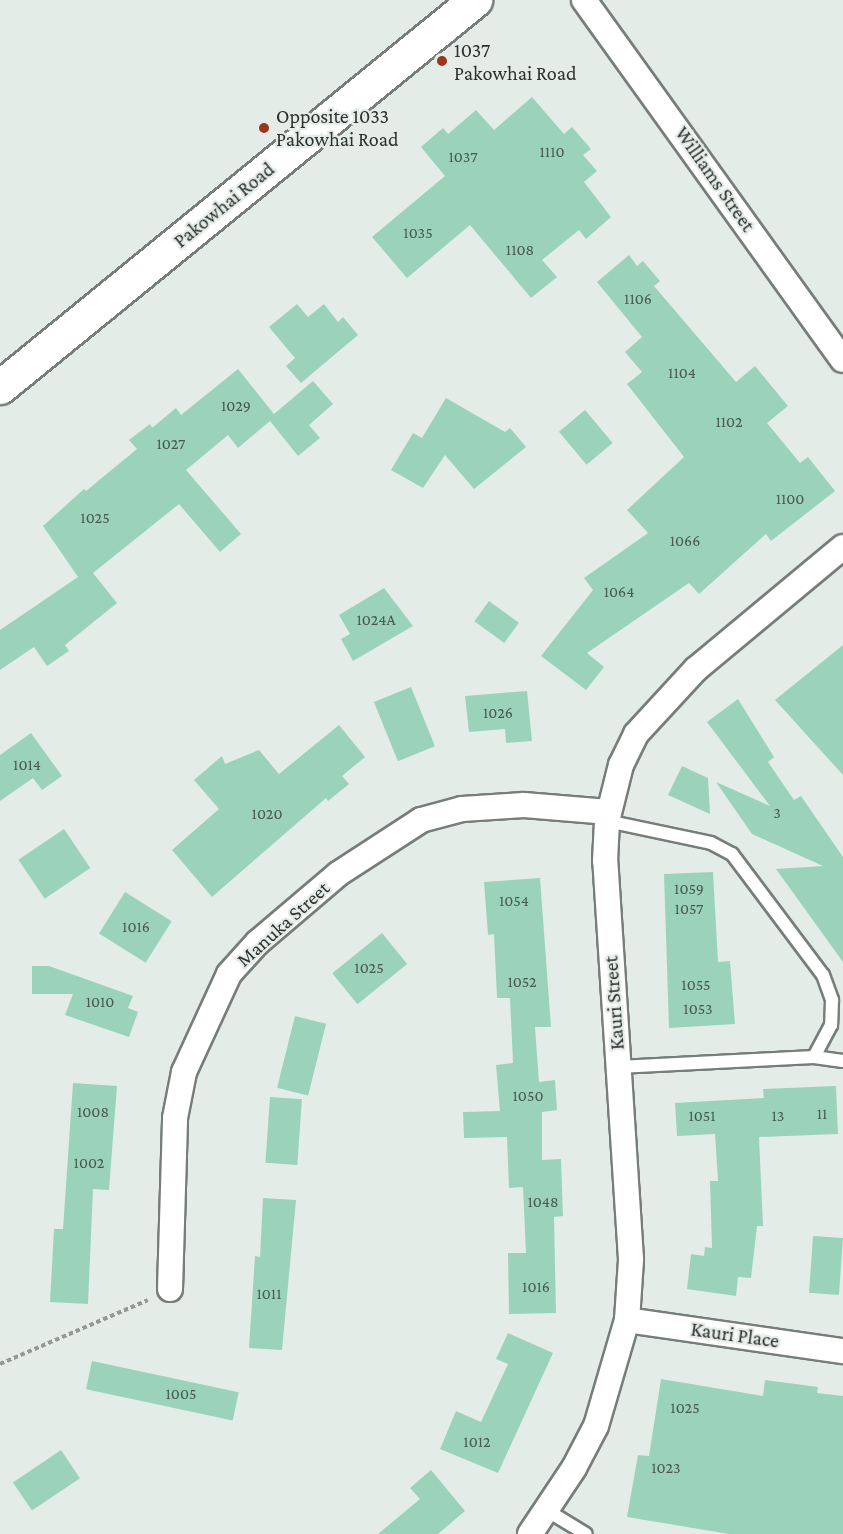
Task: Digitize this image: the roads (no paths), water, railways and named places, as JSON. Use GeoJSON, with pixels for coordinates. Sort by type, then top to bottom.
{"type":"FeatureCollection","features":[{"type":"Feature","properties":{"kind":"main road","name":"Pakowhai Road"},"geometry":{"type":"LineString","coordinates":[[0,387],[475,0]]}},
{"type":"Feature","properties":{"kind":"street","name":"Williams Street"},"geometry":{"type":"LineString","coordinates":[[584,0],[843,360]]}},
{"type":"Feature","properties":{"kind":"street","name":"Kauri Street"},"geometry":{"type":"LineString","coordinates":[[530,1534],[548,1511],[596,1426],[627,1320],[631,1259],[605,861],[608,817],[621,765],[636,734],[660,704],[696,669],[843,547]]}},
{"type":"Feature","properties":{"kind":"street","name":"Manuka Street"},"geometry":{"type":"LineString","coordinates":[[170,1289],[175,1118],[184,1072],[229,974],[257,943],[338,874],[421,820],[462,809],[524,805],[608,817]]}},
{"type":"Feature","properties":{"kind":"street","name":"Kauri Place"},"geometry":{"type":"LineString","coordinates":[[627,1320],[843,1351]]}},
{"type":"Feature","properties":{"kind":"lane"},"geometry":{"type":"LineString","coordinates":[[608,817],[711,843],[732,854],[823,975],[832,1000],[831,1025],[814,1057]]}},
{"type":"Feature","properties":{"kind":"lane"},"geometry":{"type":"LineString","coordinates":[[618,1067],[814,1057],[843,1061]]}},
{"type":"Feature","properties":{"kind":"lane"},"geometry":{"type":"LineString","coordinates":[[548,1511],[586,1534]]}},
{"type":"Feature","properties":{"kind":"place","name":"1037 Pakowhai Road"},"geometry":{"type":"Point","coordinates":[442,61]}},
{"type":"Feature","properties":{"kind":"place","name":"Opposite 1033 Pakowhai Road"},"geometry":{"type":"Point","coordinates":[264,128]}}]}
